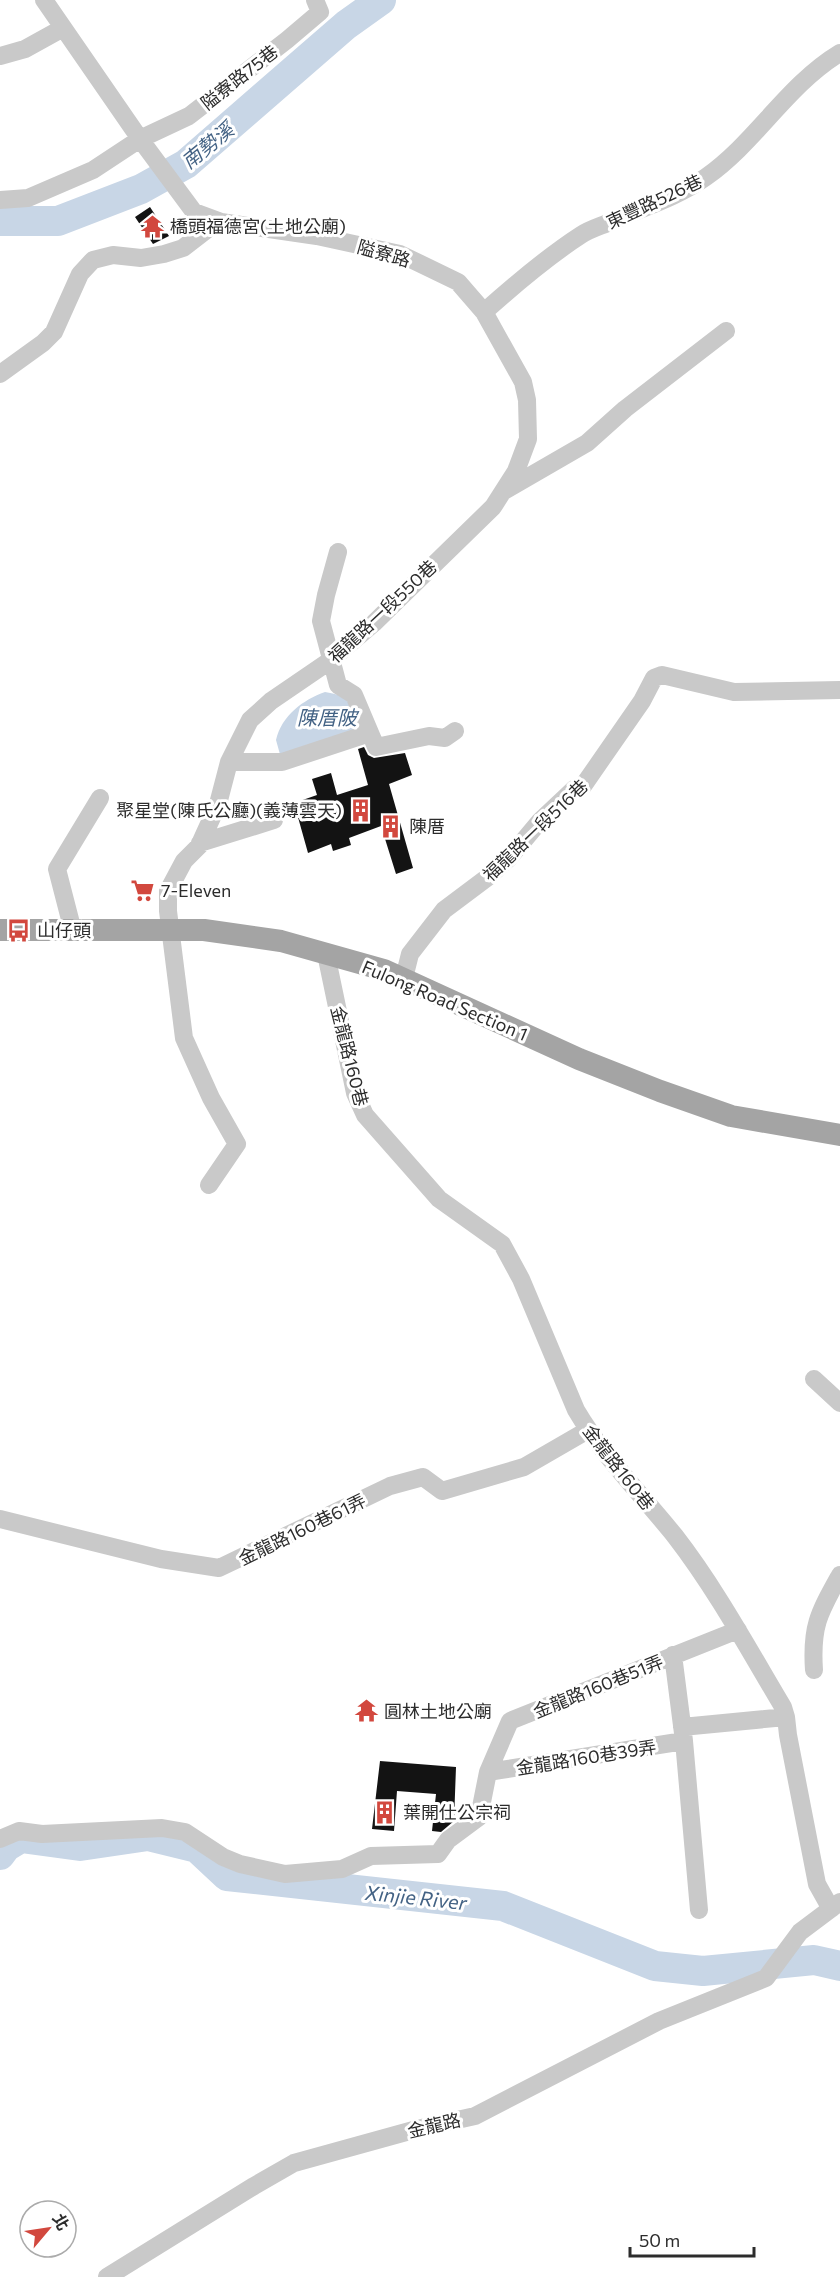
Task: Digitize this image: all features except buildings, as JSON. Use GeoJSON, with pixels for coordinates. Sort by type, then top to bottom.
{"type":"FeatureCollection","features":[{"type":"Feature","properties":{"kind":"main road","name":"Fulong Road Section 1"},"geometry":{"type":"LineString","coordinates":[[0,930],[204,930],[281,941],[384,970],[579,1059],[731,1116],[840,1135]]}},
{"type":"Feature","properties":{"kind":"street"},"geometry":{"type":"LineString","coordinates":[[0,200],[28,198],[93,170],[142,143],[44,0]]}},
{"type":"Feature","properties":{"kind":"street","name":"隘寮路75巷"},"geometry":{"type":"LineString","coordinates":[[142,143],[189,116],[287,40],[320,12],[315,0]]}},
{"type":"Feature","properties":{"kind":"street"},"geometry":{"type":"LineString","coordinates":[[0,56],[25,49],[63,28]]}},
{"type":"Feature","properties":{"kind":"street","name":"東豐路526巷"},"geometry":{"type":"LineString","coordinates":[[484,312],[506,292],[582,234],[675,195],[704,179],[750,137],[778,104],[829,59],[840,53]]}},
{"type":"Feature","properties":{"kind":"street","name":"隘寮路"},"geometry":{"type":"LineString","coordinates":[[142,143],[194,212],[218,221],[317,236],[400,254],[458,282],[484,312]]}},
{"type":"Feature","properties":{"kind":"street"},"geometry":{"type":"LineString","coordinates":[[0,374],[43,343],[54,332],[80,274],[93,260],[113,255],[141,258],[164,254],[183,248],[218,221]]}},
{"type":"Feature","properties":{"kind":"street","name":"福龍路一段550巷"},"geometry":{"type":"LineString","coordinates":[[208,1185],[237,1143],[211,1098],[184,1038],[168,911],[168,891],[184,861],[200,843],[218,804],[229,762],[250,720],[271,701],[331,660],[374,623],[493,507],[516,471],[528,439],[527,400],[523,382],[484,312]]}},
{"type":"Feature","properties":{"kind":"street"},"geometry":{"type":"LineString","coordinates":[[502,492],[587,443],[625,409],[726,331]]}},
{"type":"Feature","properties":{"kind":"street"},"geometry":{"type":"LineString","coordinates":[[338,552],[321,621],[338,685],[354,695],[376,747],[429,736],[445,738],[454,731]]}},
{"type":"Feature","properties":{"kind":"street","name":"福龍路一段516巷"},"geometry":{"type":"LineString","coordinates":[[404,978],[410,954],[444,910],[510,858],[540,821],[574,789],[583,786],[642,701],[654,678],[662,675],[734,692],[840,690]]}},
{"type":"Feature","properties":{"kind":"street"},"geometry":{"type":"LineString","coordinates":[[229,762],[282,762],[370,733]]}},
{"type":"Feature","properties":{"kind":"street"},"geometry":{"type":"LineString","coordinates":[[73,931],[57,869],[100,798]]}},
{"type":"Feature","properties":{"kind":"street"},"geometry":{"type":"LineString","coordinates":[[200,843],[274,820]]}},
{"type":"Feature","properties":{"kind":"street","name":"金龍路160巷"},"geometry":{"type":"LineString","coordinates":[[326,954],[350,1069],[365,1115],[439,1199],[502,1244],[521,1279],[576,1410],[588,1430],[676,1538],[738,1630],[783,1707],[817,1884],[836,1905]]}},
{"type":"Feature","properties":{"kind":"street"},"geometry":{"type":"LineString","coordinates":[[814,1379],[840,1403]]}},
{"type":"Feature","properties":{"kind":"street","name":"金龍路160巷61弄"},"geometry":{"type":"LineString","coordinates":[[0,1519],[161,1559],[219,1568],[390,1486],[423,1477],[442,1491],[524,1467],[588,1430]]}},
{"type":"Feature","properties":{"kind":"street"},"geometry":{"type":"LineString","coordinates":[[814,1670],[812,1643],[819,1613],[840,1575]]}},
{"type":"Feature","properties":{"kind":"street","name":"金龍路160巷51弄"},"geometry":{"type":"LineString","coordinates":[[0,1839],[19,1831],[42,1834],[162,1828],[185,1832],[222,1857],[240,1864],[285,1874],[342,1869],[371,1856],[438,1854],[448,1840],[479,1817],[488,1772],[510,1721],[738,1630]]}},
{"type":"Feature","properties":{"kind":"street"},"geometry":{"type":"LineString","coordinates":[[673,1655],[683,1734],[699,1910]]}},
{"type":"Feature","properties":{"kind":"street","name":"金龍路160巷39弄"},"geometry":{"type":"LineString","coordinates":[[488,1772],[683,1734],[786,1717]]}},
{"type":"Feature","properties":{"kind":"street","name":"金龍路"},"geometry":{"type":"LineString","coordinates":[[108,2277],[294,2163],[417,2128],[475,2115],[659,2021],[766,1978],[800,1932],[836,1905]]}},
{"type":"Feature","properties":{"kind":"water","name":"陳厝陂"},"geometry":{"type":"Polygon","coordinates":[[[325,692],[342,697],[351,704],[363,731],[281,758],[276,740],[283,723],[301,704],[325,692]]]}},
{"type":"Feature","properties":{"kind":"waterway","name":"南勢溪"},"geometry":{"type":"LineString","coordinates":[[0,221],[58,221],[141,189],[186,164],[346,25],[381,0]]}},
{"type":"Feature","properties":{"kind":"waterway","name":"Xinjie River"},"geometry":{"type":"LineString","coordinates":[[0,1855],[6,1847],[21,1838],[80,1846],[148,1836],[197,1848],[227,1876],[503,1906],[655,1966],[703,1971],[814,1960],[840,1966]]}},
{"type":"Feature","properties":{"kind":"place","name":"橋頭福德宮(土地公廟)"},"geometry":{"type":"Point","coordinates":[152,226]}},
{"type":"Feature","properties":{"kind":"place","name":"聚星堂(陳氏公廳)(義薄雲天)"},"geometry":{"type":"Point","coordinates":[360,810]}},
{"type":"Feature","properties":{"kind":"place","name":"陳厝"},"geometry":{"type":"Point","coordinates":[391,826]}},
{"type":"Feature","properties":{"kind":"place","name":"7-Eleven"},"geometry":{"type":"Point","coordinates":[143,890]}},
{"type":"Feature","properties":{"kind":"place","name":"山仔頭"},"geometry":{"type":"Point","coordinates":[19,930]}},
{"type":"Feature","properties":{"kind":"place","name":"圓林土地公廟"},"geometry":{"type":"Point","coordinates":[366,1711]}},
{"type":"Feature","properties":{"kind":"place","name":"葉開仕公宗祠"},"geometry":{"type":"Point","coordinates":[385,1812]}}]}
